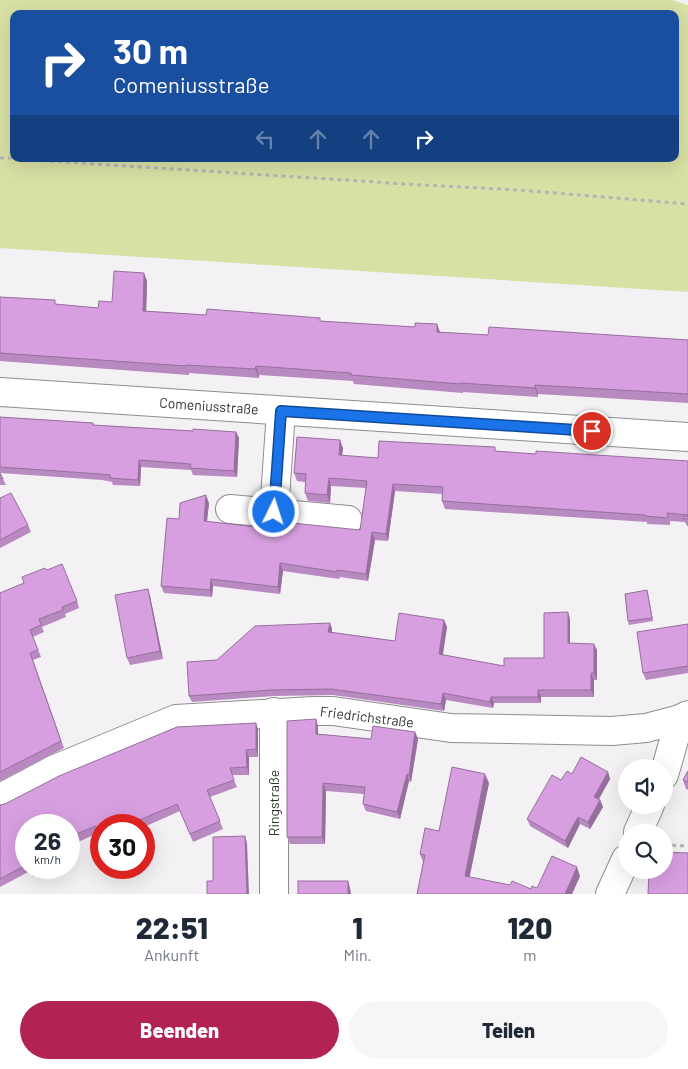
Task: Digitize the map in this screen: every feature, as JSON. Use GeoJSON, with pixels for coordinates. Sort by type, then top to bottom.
{"type":"FeatureCollection","features":[{"type":"Feature","properties":{"kind":"street","name":"Comeniusstraße"},"geometry":{"type":"LineString","coordinates":[[0,392],[688,437]]}},
{"type":"Feature","properties":{"kind":"street"},"geometry":{"type":"LineString","coordinates":[[274,512],[281,411]]}},
{"type":"Feature","properties":{"kind":"street"},"geometry":{"type":"LineString","coordinates":[[230,509],[348,520]]}},
{"type":"Feature","properties":{"kind":"street","name":"Friedrichstraße"},"geometry":{"type":"LineString","coordinates":[[0,798],[55,769],[176,718],[274,712],[333,711],[451,728],[612,731],[646,728],[684,717]]}},
{"type":"Feature","properties":{"kind":"street","name":"Ringstraße"},"geometry":{"type":"LineString","coordinates":[[274,712],[274,894]]}},
{"type":"Feature","properties":{"kind":"street"},"geometry":{"type":"LineString","coordinates":[[670,759],[684,717]]}},
{"type":"Feature","properties":{"kind":"street"},"geometry":{"type":"LineString","coordinates":[[610,894],[618,876]]}},
{"type":"Feature","properties":{"kind":"path"},"geometry":{"type":"LineString","coordinates":[[65,162],[519,190],[688,204]]}},
{"type":"Feature","properties":{"kind":"path"},"geometry":{"type":"LineString","coordinates":[[673,845],[688,846]]}},
{"type":"Feature","properties":{"kind":"green space"},"geometry":{"type":"Polygon","coordinates":[[[0,0],[672,0],[688,5],[688,292],[0,248],[0,0]]]}},
{"type":"Feature","properties":{"kind":"building"},"geometry":{"type":"Polygon","coordinates":[[[114,271],[144,273],[143,311],[206,315],[207,309],[320,318],[320,321],[415,327],[415,323],[437,324],[437,332],[488,335],[489,327],[688,340],[688,394],[535,385],[535,388],[460,384],[256,366],[255,369],[186,366],[0,353],[0,297],[55,300],[55,304],[98,308],[99,301],[112,302],[114,271]]]}},
{"type":"Feature","properties":{"kind":"building"},"geometry":{"type":"Polygon","coordinates":[[[0,417],[93,423],[93,425],[236,432],[234,471],[190,468],[191,464],[139,460],[138,480],[110,478],[110,475],[100,474],[0,467],[0,417]]]}},
{"type":"Feature","properties":{"kind":"building"},"geometry":{"type":"Polygon","coordinates":[[[297,437],[340,440],[339,455],[378,458],[379,441],[495,447],[495,451],[536,454],[536,451],[688,461],[688,515],[667,513],[668,518],[442,501],[443,487],[393,484],[386,534],[372,532],[366,574],[337,570],[337,572],[280,563],[278,587],[211,579],[210,590],[161,586],[167,518],[179,519],[180,503],[206,495],[204,521],[291,531],[292,523],[360,530],[367,481],[329,478],[327,495],[305,493],[306,474],[294,473],[297,437]]]}},
{"type":"Feature","properties":{"kind":"building"},"geometry":{"type":"Polygon","coordinates":[[[11,493],[28,525],[0,540],[0,498],[11,493]]]}},
{"type":"Feature","properties":{"kind":"building"},"geometry":{"type":"Polygon","coordinates":[[[62,564],[77,601],[62,607],[63,610],[39,619],[41,625],[30,630],[38,650],[30,653],[61,741],[0,772],[0,593],[24,583],[22,577],[62,564]]]}},
{"type":"Feature","properties":{"kind":"building"},"geometry":{"type":"Polygon","coordinates":[[[148,589],[160,651],[127,658],[115,595],[148,589]]]}},
{"type":"Feature","properties":{"kind":"building"},"geometry":{"type":"Polygon","coordinates":[[[647,590],[652,618],[628,621],[625,594],[647,590]]]}},
{"type":"Feature","properties":{"kind":"building"},"geometry":{"type":"Polygon","coordinates":[[[568,612],[568,643],[594,644],[594,673],[591,673],[591,690],[538,690],[538,697],[491,697],[490,702],[443,693],[441,704],[331,689],[271,690],[189,696],[187,662],[217,660],[255,626],[330,623],[328,632],[395,641],[399,613],[444,620],[439,654],[504,666],[504,658],[544,658],[544,613],[568,612]]]}},
{"type":"Feature","properties":{"kind":"building"},"geometry":{"type":"Polygon","coordinates":[[[688,624],[688,666],[643,673],[637,632],[688,624]]]}},
{"type":"Feature","properties":{"kind":"building"},"geometry":{"type":"Polygon","coordinates":[[[316,719],[316,734],[371,739],[373,726],[415,732],[409,775],[407,774],[397,812],[363,804],[365,787],[323,783],[322,837],[287,837],[287,721],[316,719]]]}},
{"type":"Feature","properties":{"kind":"building"},"geometry":{"type":"Polygon","coordinates":[[[256,723],[256,749],[246,750],[247,767],[230,768],[234,780],[207,790],[220,821],[190,834],[177,804],[154,814],[90,814],[90,828],[80,833],[80,814],[15,814],[15,871],[0,879],[0,805],[59,776],[177,727],[256,723]]]}},
{"type":"Feature","properties":{"kind":"building"},"geometry":{"type":"Polygon","coordinates":[[[581,757],[608,772],[594,797],[600,800],[588,822],[578,817],[565,841],[527,819],[552,775],[561,780],[567,771],[572,774],[581,757]]]}},
{"type":"Feature","properties":{"kind":"building"},"geometry":{"type":"Polygon","coordinates":[[[452,767],[485,774],[465,876],[510,885],[512,881],[531,889],[532,886],[537,888],[552,856],[577,867],[565,894],[417,894],[425,855],[420,854],[425,828],[439,831],[452,767]]]}},
{"type":"Feature","properties":{"kind":"building"},"geometry":{"type":"Polygon","coordinates":[[[688,771],[688,782],[683,780],[688,771]]]}},
{"type":"Feature","properties":{"kind":"building"},"geometry":{"type":"Polygon","coordinates":[[[245,836],[247,894],[207,894],[207,881],[213,881],[213,837],[245,836]]]}},
{"type":"Feature","properties":{"kind":"building"},"geometry":{"type":"Polygon","coordinates":[[[673,852],[688,853],[688,894],[648,894],[649,879],[673,879],[673,852]]]}},
{"type":"Feature","properties":{"kind":"building"},"geometry":{"type":"Polygon","coordinates":[[[298,881],[348,881],[348,894],[298,894],[298,881]]]}},
{"type":"Feature","properties":{"kind":"route"},"geometry":{"type":"LineString","coordinates":[[274,512],[281,411],[592,431]]}}]}
